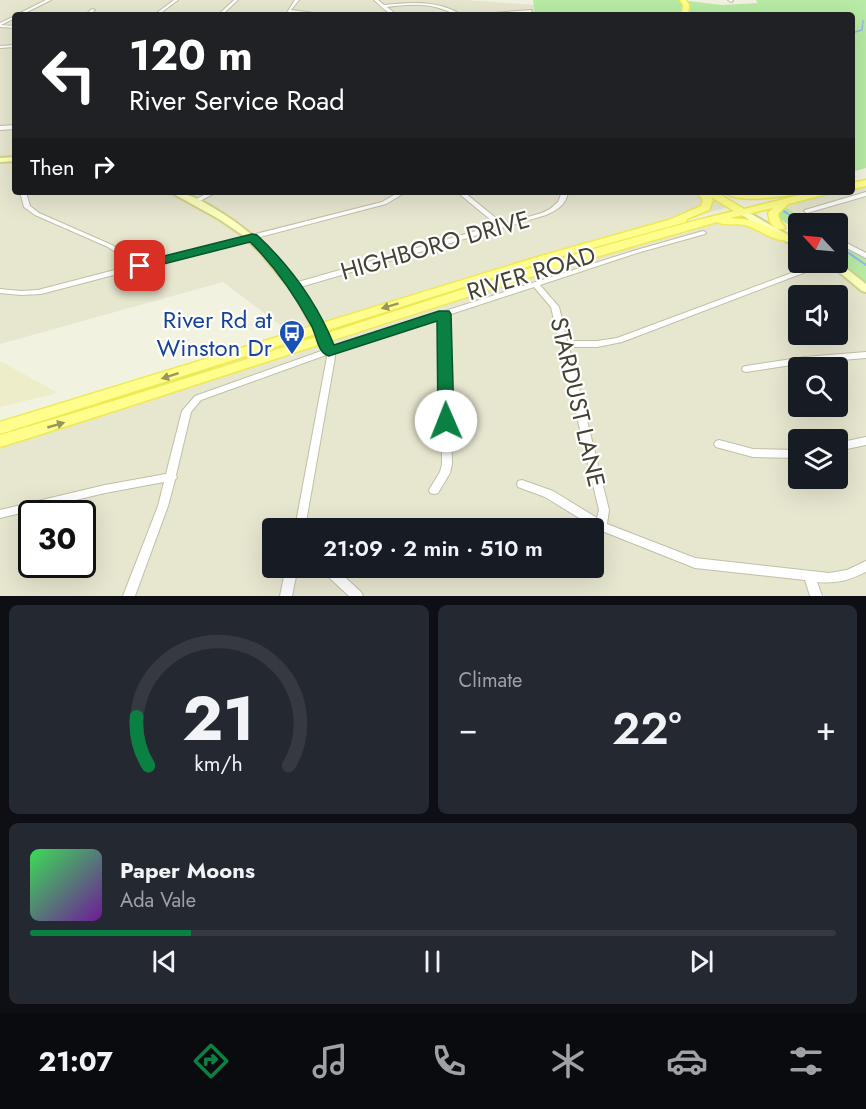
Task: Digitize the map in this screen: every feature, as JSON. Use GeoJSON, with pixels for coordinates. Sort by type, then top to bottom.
{"type":"FeatureCollection","features":[{"type":"Feature","properties":{"kind":"main road"},"geometry":{"type":"LineString","coordinates":[[667,224],[705,208],[708,200],[704,195]]}},
{"type":"Feature","properties":{"kind":"main road"},"geometry":{"type":"LineString","coordinates":[[715,195],[741,208]]}},
{"type":"Feature","properties":{"kind":"main road"},"geometry":{"type":"LineString","coordinates":[[724,195],[741,208]]}},
{"type":"Feature","properties":{"kind":"main road"},"geometry":{"type":"LineString","coordinates":[[746,195],[792,195]]}},
{"type":"Feature","properties":{"kind":"main road"},"geometry":{"type":"LineString","coordinates":[[780,227],[775,222],[774,210],[792,195]]}},
{"type":"Feature","properties":{"kind":"main road","name":"RIVER ROAD"},"geometry":{"type":"LineString","coordinates":[[0,428],[325,339],[545,258],[667,224],[792,195]]}},
{"type":"Feature","properties":{"kind":"main road","name":"RIVER ROAD"},"geometry":{"type":"LineString","coordinates":[[0,441],[97,413],[554,265],[701,228],[741,208]]}},
{"type":"Feature","properties":{"kind":"main road"},"geometry":{"type":"LineString","coordinates":[[701,228],[724,221],[746,222],[786,238]]}},
{"type":"Feature","properties":{"kind":"street"},"geometry":{"type":"LineString","coordinates":[[24,12],[50,0]]}},
{"type":"Feature","properties":{"kind":"street"},"geometry":{"type":"LineString","coordinates":[[160,12],[176,0]]}},
{"type":"Feature","properties":{"kind":"street"},"geometry":{"type":"LineString","coordinates":[[223,12],[236,0]]}},
{"type":"Feature","properties":{"kind":"street"},"geometry":{"type":"LineString","coordinates":[[288,12],[297,0]]}},
{"type":"Feature","properties":{"kind":"street"},"geometry":{"type":"LineString","coordinates":[[376,0],[390,12]]}},
{"type":"Feature","properties":{"kind":"street"},"geometry":{"type":"LineString","coordinates":[[382,6],[425,5],[445,8],[454,12]]}},
{"type":"Feature","properties":{"kind":"street"},"geometry":{"type":"LineString","coordinates":[[510,12],[531,10]]}},
{"type":"Feature","properties":{"kind":"street"},"geometry":{"type":"LineString","coordinates":[[807,211],[866,194]]}},
{"type":"Feature","properties":{"kind":"street"},"geometry":{"type":"LineString","coordinates":[[22,195],[27,207],[37,214],[94,237],[140,266]]}},
{"type":"Feature","properties":{"kind":"street"},"geometry":{"type":"LineString","coordinates":[[181,195],[220,214],[252,237],[276,260],[325,339],[331,357],[302,518]]}},
{"type":"Feature","properties":{"kind":"street"},"geometry":{"type":"LineString","coordinates":[[196,201],[208,195]]}},
{"type":"Feature","properties":{"kind":"street"},"geometry":{"type":"LineString","coordinates":[[0,291],[38,292],[384,203],[398,195]]}},
{"type":"Feature","properties":{"kind":"street"},"geometry":{"type":"LineString","coordinates":[[464,195],[502,226]]}},
{"type":"Feature","properties":{"kind":"street","name":"HIGHBORO DRIVE"},"geometry":{"type":"LineString","coordinates":[[294,286],[555,209],[565,199],[565,195]]}},
{"type":"Feature","properties":{"kind":"street"},"geometry":{"type":"LineString","coordinates":[[741,208],[788,232]]}},
{"type":"Feature","properties":{"kind":"street"},"geometry":{"type":"LineString","coordinates":[[741,208],[786,238]]}},
{"type":"Feature","properties":{"kind":"street"},"geometry":{"type":"LineString","coordinates":[[129,596],[172,477],[187,411],[198,398],[325,339],[444,314],[537,285],[701,228]]}},
{"type":"Feature","properties":{"kind":"street"},"geometry":{"type":"LineString","coordinates":[[848,246],[866,256]]}},
{"type":"Feature","properties":{"kind":"street"},"geometry":{"type":"LineString","coordinates":[[565,345],[597,344],[619,340],[800,273]]}},
{"type":"Feature","properties":{"kind":"street"},"geometry":{"type":"LineString","coordinates":[[845,273],[866,289]]}},
{"type":"Feature","properties":{"kind":"street","name":"STARDUST LANE"},"geometry":{"type":"LineString","coordinates":[[537,285],[555,307],[604,510],[602,518]]}},
{"type":"Feature","properties":{"kind":"street"},"geometry":{"type":"LineString","coordinates":[[434,490],[445,473],[447,464],[444,314]]}},
{"type":"Feature","properties":{"kind":"street"},"geometry":{"type":"LineString","coordinates":[[746,369],[805,360],[866,355]]}},
{"type":"Feature","properties":{"kind":"street"},"geometry":{"type":"LineString","coordinates":[[848,445],[866,441]]}},
{"type":"Feature","properties":{"kind":"street"},"geometry":{"type":"LineString","coordinates":[[719,444],[753,453],[788,454]]}},
{"type":"Feature","properties":{"kind":"street"},"geometry":{"type":"LineString","coordinates":[[0,514],[105,489],[172,477]]}},
{"type":"Feature","properties":{"kind":"street"},"geometry":{"type":"LineString","coordinates":[[522,484],[549,494],[588,518]]}},
{"type":"Feature","properties":{"kind":"street"},"geometry":{"type":"LineString","coordinates":[[604,527],[695,563],[829,578],[848,575],[866,566]]}},
{"type":"Feature","properties":{"kind":"street"},"geometry":{"type":"LineString","coordinates":[[810,576],[816,596]]}},
{"type":"Feature","properties":{"kind":"street"},"geometry":{"type":"LineString","coordinates":[[286,596],[290,578]]}},
{"type":"Feature","properties":{"kind":"street"},"geometry":{"type":"LineString","coordinates":[[338,578],[357,596]]}},
{"type":"Feature","properties":{"kind":"shaded area"},"geometry":{"type":"Polygon","coordinates":[[[0,0],[465,0],[534,5],[535,12],[12,12],[12,195],[714,195],[732,206],[545,258],[295,336],[223,282],[0,344],[0,0]]]}},
{"type":"Feature","properties":{"kind":"shaded area"},"geometry":{"type":"Polygon","coordinates":[[[866,183],[866,256],[848,246],[848,213],[794,213],[778,203],[811,195],[855,195],[855,185],[866,183]]]}},
{"type":"Feature","properties":{"kind":"shaded area"},"geometry":{"type":"Polygon","coordinates":[[[741,211],[788,239],[788,273],[845,273],[866,289],[866,596],[0,596],[0,441],[741,211]]]}},
{"type":"Feature","properties":{"kind":"shaded area"},"geometry":{"type":"Polygon","coordinates":[[[0,361],[58,393],[0,407],[0,361]]]}},
{"type":"Feature","properties":{"kind":"green space"},"geometry":{"type":"Polygon","coordinates":[[[533,0],[680,0],[722,5],[758,3],[756,0],[866,0],[866,168],[855,171],[855,12],[535,12],[533,0]]]}},
{"type":"Feature","properties":{"kind":"green space"},"geometry":{"type":"Polygon","coordinates":[[[785,207],[795,213],[788,213],[788,224],[780,219],[778,212],[785,207]]]}},
{"type":"Feature","properties":{"kind":"green space"},"geometry":{"type":"Polygon","coordinates":[[[848,246],[866,256],[866,283],[848,267],[848,246]]]}},
{"type":"Feature","properties":{"kind":"green space"},"geometry":{"type":"Polygon","coordinates":[[[246,355],[186,379],[0,437],[0,432],[246,355]]]}},
{"type":"Feature","properties":{"kind":"waterway"},"geometry":{"type":"LineString","coordinates":[[855,32],[862,30],[863,21]]}},
{"type":"Feature","properties":{"kind":"waterway"},"geometry":{"type":"LineString","coordinates":[[781,209],[788,214]]}},
{"type":"Feature","properties":{"kind":"waterway"},"geometry":{"type":"LineString","coordinates":[[848,253],[866,265]]}},
{"type":"Feature","properties":{"kind":"place","name":"River Rd at Winston Dr"},"geometry":{"type":"Point","coordinates":[292,356]}},
{"type":"Feature","properties":{"kind":"route"},"geometry":{"type":"LineString","coordinates":[[140,266],[252,237],[276,260],[294,286],[320,328],[329,351],[444,314],[446,421]]}}]}
